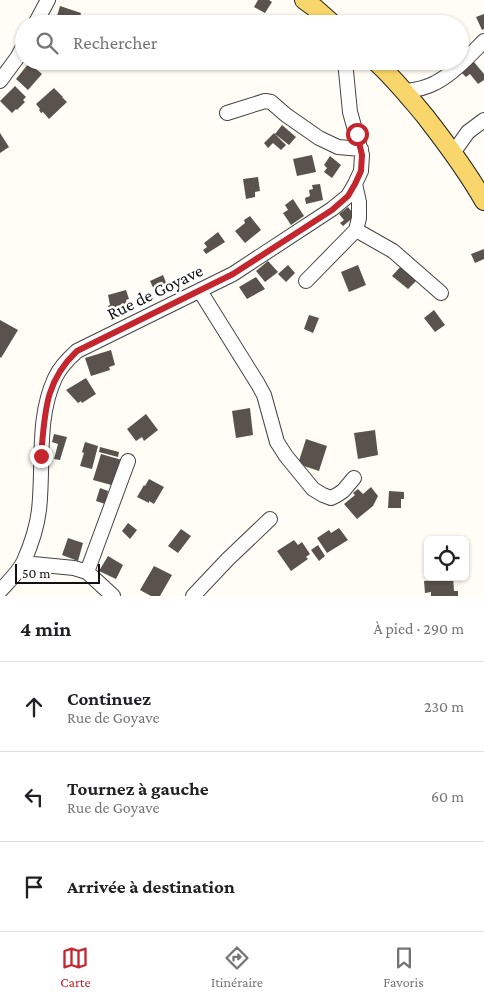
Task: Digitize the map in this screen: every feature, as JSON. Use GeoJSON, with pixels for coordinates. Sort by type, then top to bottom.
{"type":"FeatureCollection","features":[{"type":"Feature","properties":{"kind":"main road"},"geometry":{"type":"LineString","coordinates":[[304,0],[323,15]]}},
{"type":"Feature","properties":{"kind":"main road"},"geometry":{"type":"LineString","coordinates":[[384,70],[405,92],[453,153],[471,178],[484,201]]}},
{"type":"Feature","properties":{"kind":"street"},"geometry":{"type":"LineString","coordinates":[[40,15],[48,0]]}},
{"type":"Feature","properties":{"kind":"street"},"geometry":{"type":"LineString","coordinates":[[469,55],[484,41]]}},
{"type":"Feature","properties":{"kind":"street"},"geometry":{"type":"LineString","coordinates":[[0,81],[15,61]]}},
{"type":"Feature","properties":{"kind":"street","name":"Rue de Goyave"},"geometry":{"type":"LineString","coordinates":[[0,591],[23,563],[34,534],[39,510],[44,424],[48,398],[56,376],[66,361],[77,351],[233,274],[332,210],[348,196],[361,171],[362,155],[350,112],[346,70]]}},
{"type":"Feature","properties":{"kind":"street"},"geometry":{"type":"LineString","coordinates":[[405,92],[436,83],[453,70]]}},
{"type":"Feature","properties":{"kind":"street"},"geometry":{"type":"LineString","coordinates":[[227,113],[265,101],[271,102],[319,138],[338,147],[361,149]]}},
{"type":"Feature","properties":{"kind":"street"},"geometry":{"type":"LineString","coordinates":[[453,153],[468,132],[484,120]]}},
{"type":"Feature","properties":{"kind":"street"},"geometry":{"type":"LineString","coordinates":[[306,281],[356,230],[359,218],[359,202],[355,184]]}},
{"type":"Feature","properties":{"kind":"street"},"geometry":{"type":"LineString","coordinates":[[356,230],[394,251],[441,293]]}},
{"type":"Feature","properties":{"kind":"street"},"geometry":{"type":"LineString","coordinates":[[200,291],[258,384],[266,401],[277,442],[313,490],[331,498],[344,491],[354,478]]}},
{"type":"Feature","properties":{"kind":"street"},"geometry":{"type":"LineString","coordinates":[[87,572],[128,462]]}},
{"type":"Feature","properties":{"kind":"street"},"geometry":{"type":"LineString","coordinates":[[193,596],[270,519]]}},
{"type":"Feature","properties":{"kind":"street"},"geometry":{"type":"LineString","coordinates":[[23,563],[74,568],[87,572],[113,596]]}},
{"type":"Feature","properties":{"kind":"building"},"geometry":{"type":"Polygon","coordinates":[[[258,0],[269,0],[272,2],[265,13],[254,7],[258,0]]]}},
{"type":"Feature","properties":{"kind":"building"},"geometry":{"type":"Polygon","coordinates":[[[60,6],[81,13],[80,15],[57,15],[60,6]]]}},
{"type":"Feature","properties":{"kind":"building"},"geometry":{"type":"Polygon","coordinates":[[[484,14],[484,29],[482,30],[476,17],[484,14]]]}},
{"type":"Feature","properties":{"kind":"building"},"geometry":{"type":"Polygon","coordinates":[[[474,62],[484,74],[484,80],[478,84],[470,74],[466,77],[461,72],[469,70],[469,66],[474,62]]]}},
{"type":"Feature","properties":{"kind":"building"},"geometry":{"type":"Polygon","coordinates":[[[23,70],[37,70],[42,74],[28,90],[16,79],[23,70]]]}},
{"type":"Feature","properties":{"kind":"building"},"geometry":{"type":"Polygon","coordinates":[[[15,86],[26,97],[23,100],[25,102],[12,113],[0,101],[15,86]]]}},
{"type":"Feature","properties":{"kind":"building"},"geometry":{"type":"Polygon","coordinates":[[[54,88],[67,102],[49,119],[43,112],[41,113],[36,104],[54,88]]]}},
{"type":"Feature","properties":{"kind":"building"},"geometry":{"type":"Polygon","coordinates":[[[282,125],[296,137],[289,145],[275,134],[282,125]]]}},
{"type":"Feature","properties":{"kind":"building"},"geometry":{"type":"Polygon","coordinates":[[[0,133],[9,147],[0,153],[0,133]]]}},
{"type":"Feature","properties":{"kind":"building"},"geometry":{"type":"Polygon","coordinates":[[[274,133],[286,145],[281,150],[273,143],[268,148],[264,143],[274,133]]]}},
{"type":"Feature","properties":{"kind":"building"},"geometry":{"type":"Polygon","coordinates":[[[312,155],[316,172],[297,176],[293,159],[312,155]]]}},
{"type":"Feature","properties":{"kind":"building"},"geometry":{"type":"Polygon","coordinates":[[[330,156],[341,165],[332,178],[324,172],[327,168],[324,165],[330,156]]]}},
{"type":"Feature","properties":{"kind":"building"},"geometry":{"type":"Polygon","coordinates":[[[258,177],[260,191],[255,192],[255,197],[246,199],[243,179],[258,177]]]}},
{"type":"Feature","properties":{"kind":"building"},"geometry":{"type":"Polygon","coordinates":[[[320,184],[323,200],[306,204],[305,198],[310,196],[309,190],[313,189],[312,185],[320,184]]]}},
{"type":"Feature","properties":{"kind":"building"},"geometry":{"type":"Polygon","coordinates":[[[293,199],[304,216],[291,225],[283,213],[288,210],[285,205],[293,199]]]}},
{"type":"Feature","properties":{"kind":"building"},"geometry":{"type":"Polygon","coordinates":[[[348,207],[355,216],[343,226],[340,223],[344,220],[339,214],[348,207]]]}},
{"type":"Feature","properties":{"kind":"building"},"geometry":{"type":"Polygon","coordinates":[[[250,216],[261,230],[245,243],[235,231],[250,216]]]}},
{"type":"Feature","properties":{"kind":"building"},"geometry":{"type":"Polygon","coordinates":[[[218,232],[225,242],[206,254],[203,250],[207,247],[204,243],[218,232]]]}},
{"type":"Feature","properties":{"kind":"building"},"geometry":{"type":"Polygon","coordinates":[[[484,249],[484,259],[475,263],[471,254],[484,249]]]}},
{"type":"Feature","properties":{"kind":"building"},"geometry":{"type":"Polygon","coordinates":[[[268,261],[278,272],[265,282],[256,271],[268,261]]]}},
{"type":"Feature","properties":{"kind":"building"},"geometry":{"type":"Polygon","coordinates":[[[288,265],[295,273],[286,282],[278,274],[288,265]]]}},
{"type":"Feature","properties":{"kind":"building"},"geometry":{"type":"Polygon","coordinates":[[[358,265],[366,285],[349,292],[341,272],[358,265]]]}},
{"type":"Feature","properties":{"kind":"building"},"geometry":{"type":"Polygon","coordinates":[[[402,265],[418,279],[408,289],[392,276],[402,265]]]}},
{"type":"Feature","properties":{"kind":"building"},"geometry":{"type":"Polygon","coordinates":[[[163,275],[169,290],[157,296],[150,281],[163,275]]]}},
{"type":"Feature","properties":{"kind":"building"},"geometry":{"type":"Polygon","coordinates":[[[256,277],[265,289],[247,299],[239,287],[256,277]]]}},
{"type":"Feature","properties":{"kind":"building"},"geometry":{"type":"Polygon","coordinates":[[[126,290],[129,299],[126,300],[128,308],[111,315],[108,306],[110,305],[108,295],[126,290]]]}},
{"type":"Feature","properties":{"kind":"building"},"geometry":{"type":"Polygon","coordinates":[[[434,310],[445,325],[435,332],[424,318],[434,310]]]}},
{"type":"Feature","properties":{"kind":"building"},"geometry":{"type":"Polygon","coordinates":[[[309,315],[319,318],[313,333],[304,329],[309,315]]]}},
{"type":"Feature","properties":{"kind":"building"},"geometry":{"type":"Polygon","coordinates":[[[0,320],[18,330],[1,358],[0,357],[0,320]]]}},
{"type":"Feature","properties":{"kind":"building"},"geometry":{"type":"Polygon","coordinates":[[[111,350],[115,365],[109,367],[110,370],[91,376],[85,358],[111,350]]]}},
{"type":"Feature","properties":{"kind":"building"},"geometry":{"type":"Polygon","coordinates":[[[86,378],[96,394],[82,403],[81,401],[78,403],[66,390],[86,378]]]}},
{"type":"Feature","properties":{"kind":"building"},"geometry":{"type":"Polygon","coordinates":[[[250,408],[253,435],[236,438],[232,411],[250,408]]]}},
{"type":"Feature","properties":{"kind":"building"},"geometry":{"type":"Polygon","coordinates":[[[146,414],[158,430],[144,441],[142,437],[136,441],[127,429],[146,414]]]}},
{"type":"Feature","properties":{"kind":"building"},"geometry":{"type":"Polygon","coordinates":[[[375,430],[378,455],[358,459],[354,433],[375,430]]]}},
{"type":"Feature","properties":{"kind":"building"},"geometry":{"type":"Polygon","coordinates":[[[54,434],[67,437],[60,460],[54,459],[58,444],[52,442],[54,434]]]}},
{"type":"Feature","properties":{"kind":"building"},"geometry":{"type":"Polygon","coordinates":[[[306,439],[327,446],[319,471],[298,464],[306,439]]]}},
{"type":"Feature","properties":{"kind":"building"},"geometry":{"type":"Polygon","coordinates":[[[85,442],[98,446],[92,469],[80,466],[85,442]]]}},
{"type":"Feature","properties":{"kind":"building"},"geometry":{"type":"Polygon","coordinates":[[[100,447],[119,452],[118,457],[99,452],[100,447]]]}},
{"type":"Feature","properties":{"kind":"building"},"geometry":{"type":"Polygon","coordinates":[[[101,454],[122,460],[115,486],[93,480],[101,454]]]}},
{"type":"Feature","properties":{"kind":"building"},"geometry":{"type":"Polygon","coordinates":[[[149,479],[164,487],[154,504],[137,497],[149,479]]]}},
{"type":"Feature","properties":{"kind":"building"},"geometry":{"type":"Polygon","coordinates":[[[371,487],[378,496],[373,506],[357,519],[344,504],[355,495],[353,493],[358,489],[363,494],[371,487]]]}},
{"type":"Feature","properties":{"kind":"building"},"geometry":{"type":"Polygon","coordinates":[[[100,488],[108,491],[107,496],[110,497],[108,505],[96,501],[100,488]]]}},
{"type":"Feature","properties":{"kind":"building"},"geometry":{"type":"Polygon","coordinates":[[[389,491],[404,492],[404,499],[401,499],[401,508],[388,508],[389,491]]]}},
{"type":"Feature","properties":{"kind":"building"},"geometry":{"type":"Polygon","coordinates":[[[128,523],[137,530],[130,539],[122,531],[128,523]]]}},
{"type":"Feature","properties":{"kind":"building"},"geometry":{"type":"Polygon","coordinates":[[[339,528],[348,540],[327,553],[317,538],[329,530],[331,533],[339,528]]]}},
{"type":"Feature","properties":{"kind":"building"},"geometry":{"type":"Polygon","coordinates":[[[181,529],[191,536],[178,553],[168,546],[181,529]]]}},
{"type":"Feature","properties":{"kind":"building"},"geometry":{"type":"Polygon","coordinates":[[[68,538],[83,543],[78,561],[62,555],[68,538]]]}},
{"type":"Feature","properties":{"kind":"building"},"geometry":{"type":"Polygon","coordinates":[[[294,540],[298,545],[302,542],[310,554],[306,557],[308,559],[291,571],[277,551],[294,540]]]}},
{"type":"Feature","properties":{"kind":"building"},"geometry":{"type":"Polygon","coordinates":[[[318,545],[325,556],[319,561],[311,550],[318,545]]]}},
{"type":"Feature","properties":{"kind":"building"},"geometry":{"type":"Polygon","coordinates":[[[108,556],[123,565],[116,579],[99,571],[108,556]]]}},
{"type":"Feature","properties":{"kind":"building"},"geometry":{"type":"Polygon","coordinates":[[[154,566],[172,575],[160,596],[151,596],[140,590],[154,566]]]}},
{"type":"Feature","properties":{"kind":"building"},"geometry":{"type":"Polygon","coordinates":[[[424,581],[453,581],[454,591],[458,591],[458,596],[431,596],[431,592],[425,593],[424,581]]]}},
{"type":"Feature","properties":{"kind":"route"},"geometry":{"type":"LineString","coordinates":[[41,456],[48,398],[56,376],[66,361],[77,351],[233,274],[332,210],[348,196],[361,171],[362,155],[357,134]]}}]}
